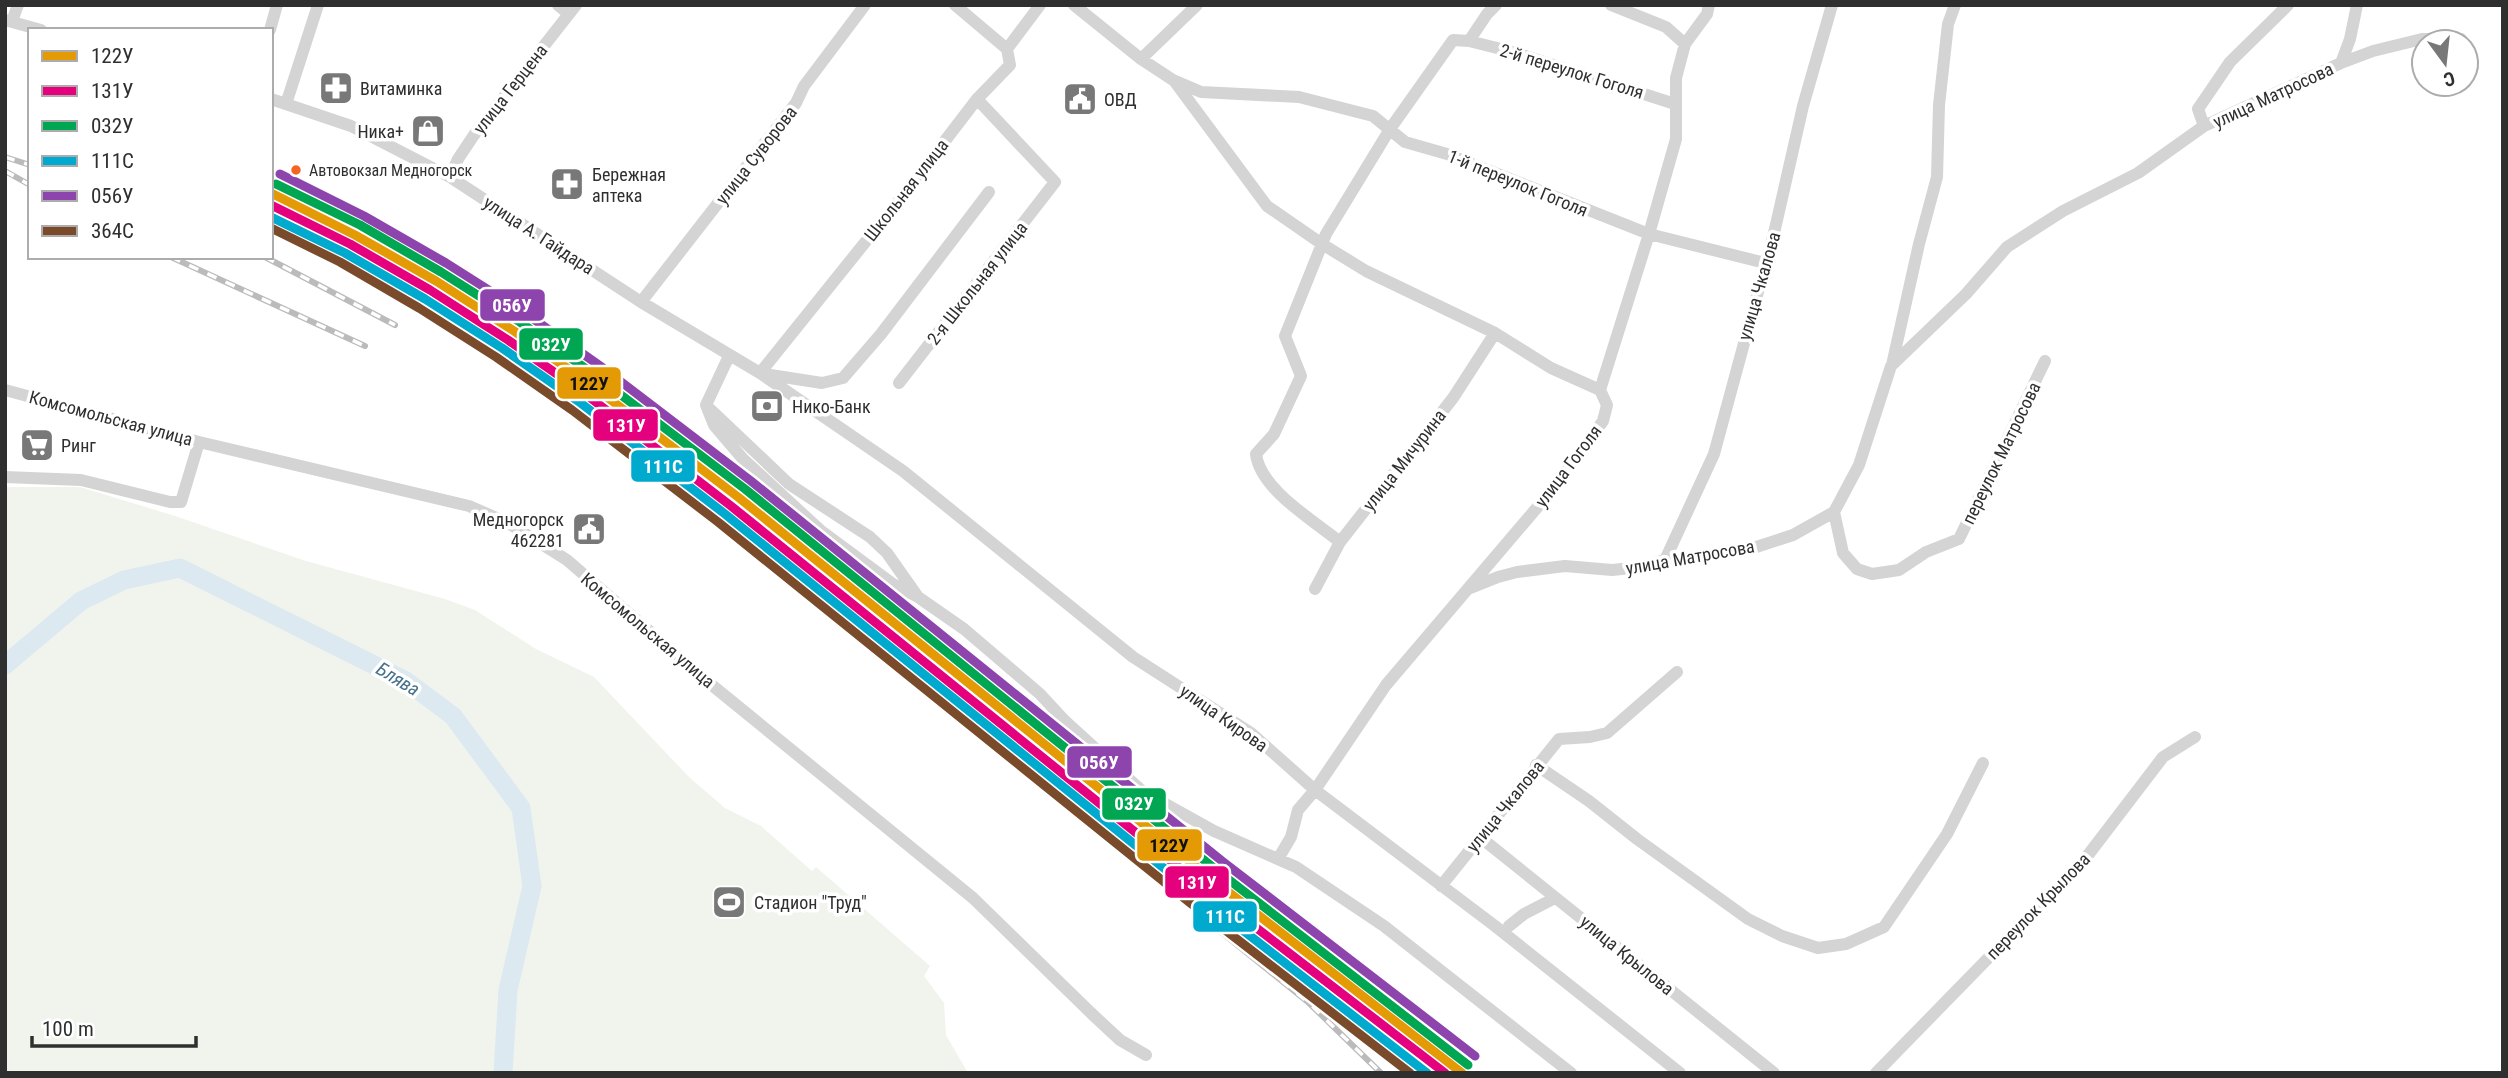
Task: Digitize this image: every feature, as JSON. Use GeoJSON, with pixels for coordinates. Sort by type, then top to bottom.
{"type":"FeatureCollection","features":[{"type":"Feature","properties":{"kind":"street"},"geometry":{"type":"LineString","coordinates":[[18,5],[9,21],[34,28]]}},
{"type":"Feature","properties":{"kind":"street"},"geometry":{"type":"LineString","coordinates":[[271,28],[277,5]]}},
{"type":"Feature","properties":{"kind":"street"},"geometry":{"type":"LineString","coordinates":[[286,104],[318,5]]}},
{"type":"Feature","properties":{"kind":"street"},"geometry":{"type":"LineString","coordinates":[[558,5],[573,10]]}},
{"type":"Feature","properties":{"kind":"street","name":"улица Суворова"},"geometry":{"type":"LineString","coordinates":[[641,302],[796,103],[804,86],[865,5]]}},
{"type":"Feature","properties":{"kind":"street"},"geometry":{"type":"LineString","coordinates":[[955,5],[1007,49]]}},
{"type":"Feature","properties":{"kind":"street","name":"Школьная улица"},"geometry":{"type":"LineString","coordinates":[[760,373],[978,99],[1010,65],[1007,49],[1040,5]]}},
{"type":"Feature","properties":{"kind":"street"},"geometry":{"type":"LineString","coordinates":[[1074,5],[1141,59],[1173,80],[1267,206],[1366,271],[1495,333],[1551,368],[1600,390]]}},
{"type":"Feature","properties":{"kind":"street"},"geometry":{"type":"LineString","coordinates":[[1141,59],[1197,5]]}},
{"type":"Feature","properties":{"kind":"street"},"geometry":{"type":"LineString","coordinates":[[1340,542],[1270,486],[1257,464],[1256,454],[1274,434],[1301,376],[1285,336],[1320,242],[1390,129],[1453,40],[1469,41],[1496,5]]}},
{"type":"Feature","properties":{"kind":"street"},"geometry":{"type":"LineString","coordinates":[[1611,5],[1666,27],[1685,44]]}},
{"type":"Feature","properties":{"kind":"street","name":"улица Гоголя"},"geometry":{"type":"LineString","coordinates":[[1278,859],[1291,837],[1298,810],[1315,790],[1386,685],[1558,483],[1603,421],[1607,405],[1600,390],[1676,139],[1676,78],[1685,44],[1707,14],[1709,5]]}},
{"type":"Feature","properties":{"kind":"street","name":"улица Чкалова"},"geometry":{"type":"LineString","coordinates":[[1665,561],[1714,454],[1803,106],[1832,5]]}},
{"type":"Feature","properties":{"kind":"street","name":"улица Матросова"},"geometry":{"type":"LineString","coordinates":[[1468,589],[1497,577],[1541,568],[1565,566],[1612,570],[1747,550],[1793,535],[1834,512],[1859,465],[1891,366],[1937,177],[1939,106],[1948,24],[1955,5]]}},
{"type":"Feature","properties":{"kind":"street","name":"улица Матросова"},"geometry":{"type":"LineString","coordinates":[[2204,126],[2198,109],[2230,62],[2288,5]]}},
{"type":"Feature","properties":{"kind":"street","name":"улица Матросова"},"geometry":{"type":"LineString","coordinates":[[2342,63],[2357,5]]}},
{"type":"Feature","properties":{"kind":"street","name":"улица Герцена"},"geometry":{"type":"LineString","coordinates":[[450,177],[474,135],[573,10]]}},
{"type":"Feature","properties":{"kind":"street","name":"2-й переулок Гоголя"},"geometry":{"type":"LineString","coordinates":[[1469,41],[1513,52],[1675,104]]}},
{"type":"Feature","properties":{"kind":"street","name":"улица Матросова"},"geometry":{"type":"LineString","coordinates":[[1891,366],[1966,294],[2007,247],[2063,211],[2138,173],[2204,126],[2342,63],[2410,42]]}},
{"type":"Feature","properties":{"kind":"street","name":"1-й переулок Гоголя"},"geometry":{"type":"LineString","coordinates":[[1173,80],[1201,92],[1298,97],[1373,116],[1405,142],[1447,154],[1649,234],[1765,263]]}},
{"type":"Feature","properties":{"kind":"street","name":"2-я Школьная улица"},"geometry":{"type":"LineString","coordinates":[[899,383],[1055,182],[978,99]]}},
{"type":"Feature","properties":{"kind":"street","name":"улица А. Гайдара"},"geometry":{"type":"LineString","coordinates":[[273,100],[351,126],[450,177],[641,302],[760,373]]}},
{"type":"Feature","properties":{"kind":"street"},"geometry":{"type":"LineString","coordinates":[[760,373],[822,383],[843,378],[881,334],[989,192]]}},
{"type":"Feature","properties":{"kind":"street","name":"улица Мичурина"},"geometry":{"type":"LineString","coordinates":[[1315,589],[1340,542],[1452,398],[1495,333]]}},
{"type":"Feature","properties":{"kind":"street"},"geometry":{"type":"LineString","coordinates":[[729,356],[706,405],[714,425],[743,459],[820,530],[893,584],[918,597],[964,629],[1040,694],[1065,721],[1142,791],[1214,831],[1296,867],[1384,926],[1571,1073]]}},
{"type":"Feature","properties":{"kind":"street","name":"переулок Матросова"},"geometry":{"type":"LineString","coordinates":[[1834,512],[1843,553],[1857,569],[1872,574],[1899,570],[1926,552],[1959,539],[2045,361]]}},
{"type":"Feature","properties":{"kind":"street","name":"улица Кирова"},"geometry":{"type":"LineString","coordinates":[[760,373],[903,471],[1133,657],[1251,733],[1315,790],[1495,926],[1680,1073]]}},
{"type":"Feature","properties":{"kind":"street","name":"Комсомольская улица"},"geometry":{"type":"LineString","coordinates":[[5,390],[199,442],[469,506],[508,523],[567,560],[713,686],[973,898],[1120,1040],[1146,1055]]}},
{"type":"Feature","properties":{"kind":"street"},"geometry":{"type":"LineString","coordinates":[[706,405],[789,484],[870,537],[887,554],[918,597]]}},
{"type":"Feature","properties":{"kind":"street"},"geometry":{"type":"LineString","coordinates":[[5,477],[81,480],[170,502],[181,502],[199,442]]}},
{"type":"Feature","properties":{"kind":"street","name":"улица Чкалова"},"geometry":{"type":"LineString","coordinates":[[1441,886],[1559,738],[1590,737],[1607,733],[1677,672]]}},
{"type":"Feature","properties":{"kind":"street","name":"переулок Крылова"},"geometry":{"type":"LineString","coordinates":[[1876,1073],[2085,859],[2163,757],[2195,737]]}},
{"type":"Feature","properties":{"kind":"street"},"geometry":{"type":"LineString","coordinates":[[1536,765],[1748,919],[1782,936],[1818,948],[1846,944],[1884,928],[1947,834],[1983,763]]}},
{"type":"Feature","properties":{"kind":"street","name":"улица Крылова"},"geometry":{"type":"LineString","coordinates":[[1480,836],[1774,1073]]}},
{"type":"Feature","properties":{"kind":"street"},"geometry":{"type":"LineString","coordinates":[[1509,926],[1524,914],[1555,898]]}},
{"type":"Feature","properties":{"kind":"shaded area"},"geometry":{"type":"Polygon","coordinates":[[[5,487],[80,487],[306,561],[445,599],[475,610],[536,649],[594,677],[689,777],[725,808],[761,826],[812,871],[816,867],[930,966],[924,976],[944,1003],[946,1035],[968,1073],[5,1073],[5,487]]]}},
{"type":"Feature","properties":{"kind":"waterway","name":"Блява"},"geometry":{"type":"LineString","coordinates":[[5,665],[81,601],[124,580],[180,568],[406,681],[453,716],[521,808],[532,886],[508,990],[503,1073]]}},
{"type":"Feature","properties":{"kind":"railway"},"geometry":{"type":"LineString","coordinates":[[5,157],[28,164]]}},
{"type":"Feature","properties":{"kind":"railway"},"geometry":{"type":"LineString","coordinates":[[5,171],[28,184]]}},
{"type":"Feature","properties":{"kind":"railway"},"geometry":{"type":"LineString","coordinates":[[175,259],[365,346]]}},
{"type":"Feature","properties":{"kind":"railway"},"geometry":{"type":"LineString","coordinates":[[269,259],[395,325]]}},
{"type":"Feature","properties":{"kind":"railway"},"geometry":{"type":"LineString","coordinates":[[913,674],[972,719],[1027,775],[1309,1003],[1381,1073]]}},
{"type":"Feature","properties":{"kind":"railway"},"geometry":{"type":"LineString","coordinates":[[1158,868],[1329,1005],[1388,1054],[1406,1073]]}},
{"type":"Feature","properties":{"kind":"transit line","name":"056У"},"geometry":{"type":"LineString","coordinates":[[280,174],[364,216],[446,263],[525,313],[603,368],[751,481],[1222,861],[1475,1056]]}},
{"type":"Feature","properties":{"kind":"transit line","name":"032У"},"geometry":{"type":"LineString","coordinates":[[276,184],[360,225],[441,272],[520,322],[596,376],[745,489],[1215,869],[1468,1065]]}},
{"type":"Feature","properties":{"kind":"transit line","name":"122У"},"geometry":{"type":"LineString","coordinates":[[273,194],[355,235],[436,281],[590,384],[738,497],[1209,877],[1462,1073]]}},
{"type":"Feature","properties":{"kind":"transit line","name":"131У"},"geometry":{"type":"LineString","coordinates":[[273,206],[350,244],[430,290],[584,393],[731,506],[1202,886],[1445,1073]]}},
{"type":"Feature","properties":{"kind":"transit line","name":"111С"},"geometry":{"type":"LineString","coordinates":[[273,218],[345,253],[425,299],[578,401],[725,514],[1196,894],[1427,1073]]}},
{"type":"Feature","properties":{"kind":"transit line","name":"364С"},"geometry":{"type":"LineString","coordinates":[[273,229],[340,262],[419,308],[572,410],[718,522],[1189,902],[1410,1073]]}},
{"type":"Feature","properties":{"kind":"place","name":"Витаминка"},"geometry":{"type":"Point","coordinates":[336,88]}},
{"type":"Feature","properties":{"kind":"place","name":"ОВД"},"geometry":{"type":"Point","coordinates":[1080,99]}},
{"type":"Feature","properties":{"kind":"place","name":"Ника+"},"geometry":{"type":"Point","coordinates":[428,131]}},
{"type":"Feature","properties":{"kind":"place","name":"Автовокзал Медногорск"},"geometry":{"type":"Point","coordinates":[296,170]}},
{"type":"Feature","properties":{"kind":"place","name":"Бережная аптека"},"geometry":{"type":"Point","coordinates":[567,184]}},
{"type":"Feature","properties":{"kind":"place","name":"Нико-Банк"},"geometry":{"type":"Point","coordinates":[767,406]}},
{"type":"Feature","properties":{"kind":"place","name":"Ринг"},"geometry":{"type":"Point","coordinates":[37,445]}},
{"type":"Feature","properties":{"kind":"place","name":"Медногорск 462281"},"geometry":{"type":"Point","coordinates":[589,529]}},
{"type":"Feature","properties":{"kind":"place","name":"Стадион \"Труд\""},"geometry":{"type":"Point","coordinates":[729,902]}}]}
